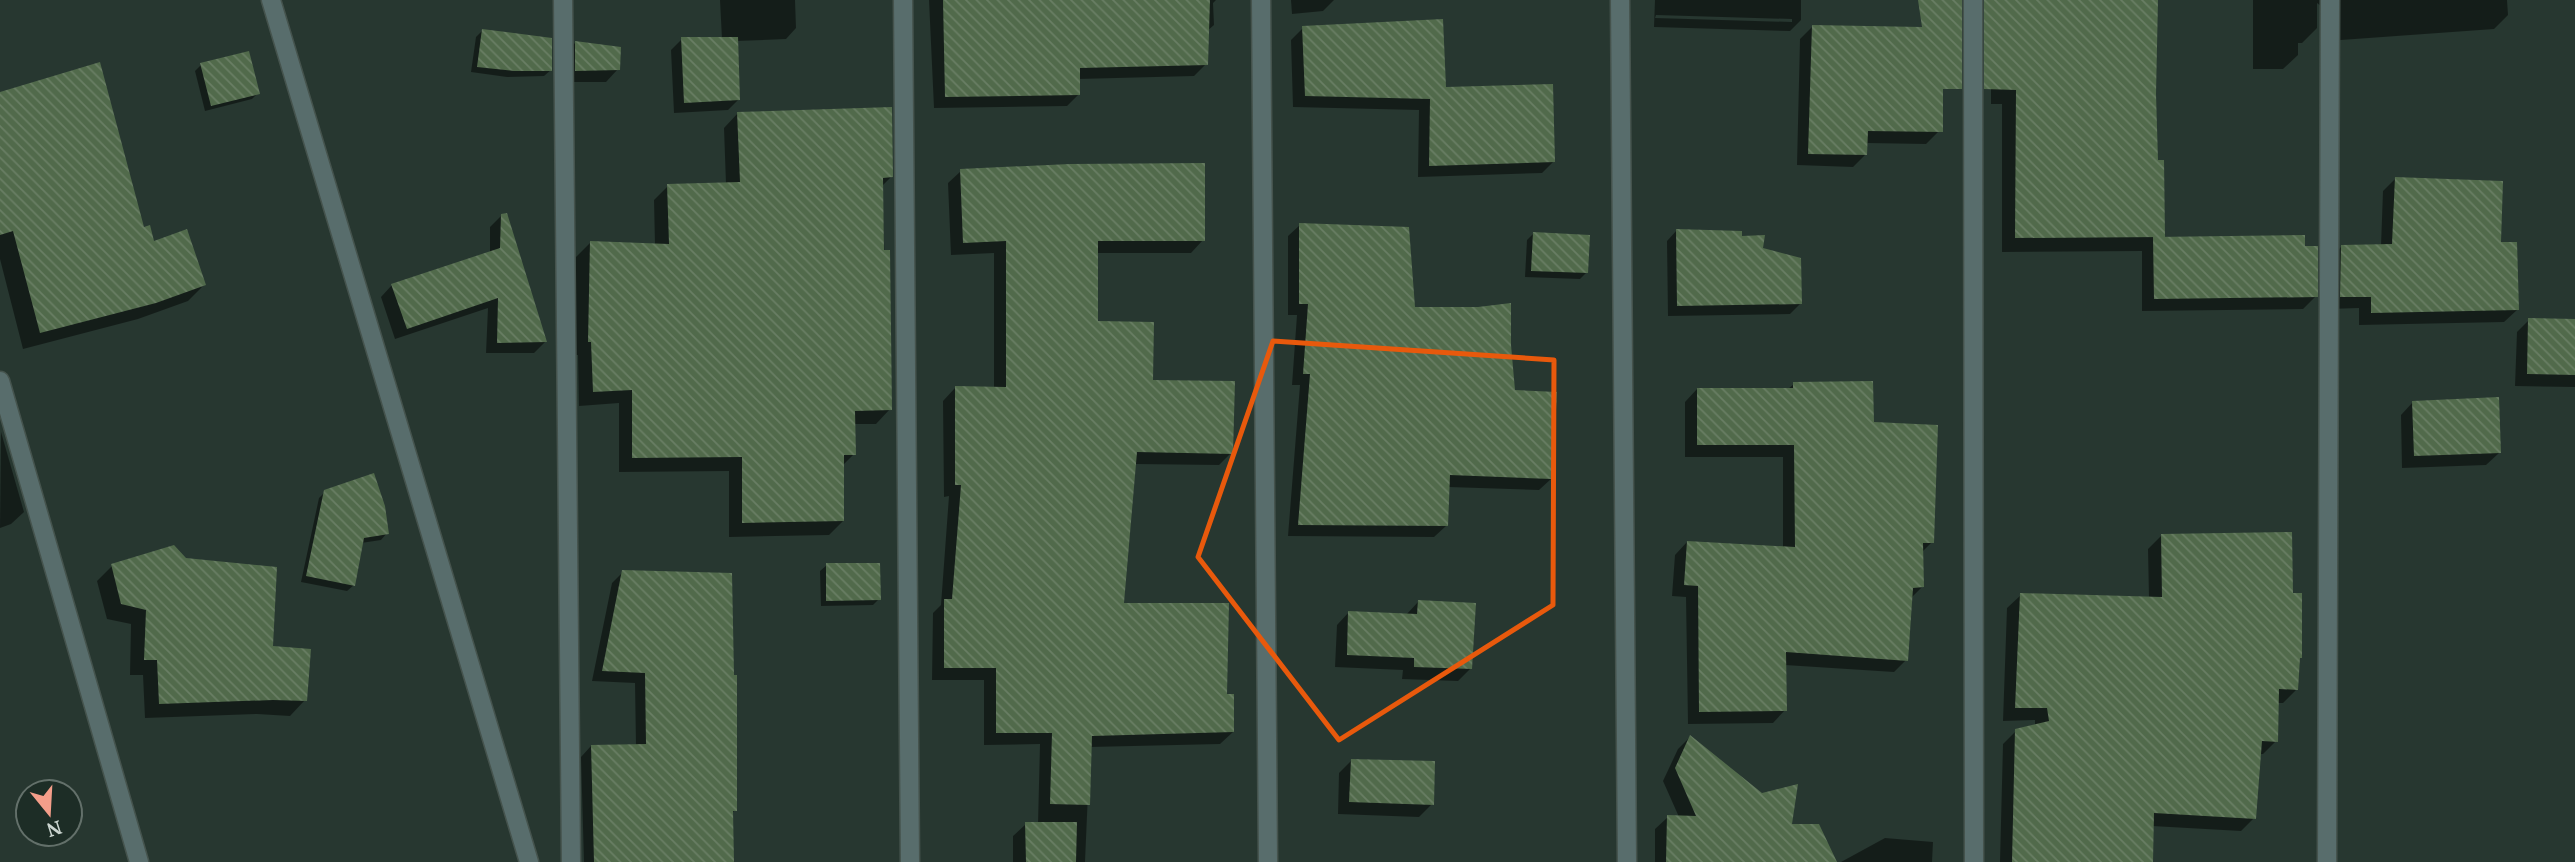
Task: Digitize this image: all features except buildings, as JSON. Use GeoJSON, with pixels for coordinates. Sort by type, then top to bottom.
{"type":"FeatureCollection","features":[{"type":"Feature","properties":{"kind":"street"},"geometry":{"type":"LineString","coordinates":[[271,0],[529,862]]}},
{"type":"Feature","properties":{"kind":"street"},"geometry":{"type":"LineString","coordinates":[[563,0],[571,862]]}},
{"type":"Feature","properties":{"kind":"street"},"geometry":{"type":"LineString","coordinates":[[903,0],[910,862]]}},
{"type":"Feature","properties":{"kind":"street"},"geometry":{"type":"LineString","coordinates":[[1261,0],[1268,862]]}},
{"type":"Feature","properties":{"kind":"street"},"geometry":{"type":"LineString","coordinates":[[1619,0],[1627,862]]}},
{"type":"Feature","properties":{"kind":"street"},"geometry":{"type":"LineString","coordinates":[[1973,0],[1974,862]]}},
{"type":"Feature","properties":{"kind":"street"},"geometry":{"type":"LineString","coordinates":[[2327,862],[2330,0]]}},
{"type":"Feature","properties":{"kind":"street"},"geometry":{"type":"LineString","coordinates":[[0,381],[139,862]]}},
{"type":"Feature","properties":{"kind":"highlighted area"},"geometry":{"type":"Polygon","coordinates":[[[1273,341],[1554,360],[1553,605],[1339,740],[1198,557],[1273,341]]]}}]}
